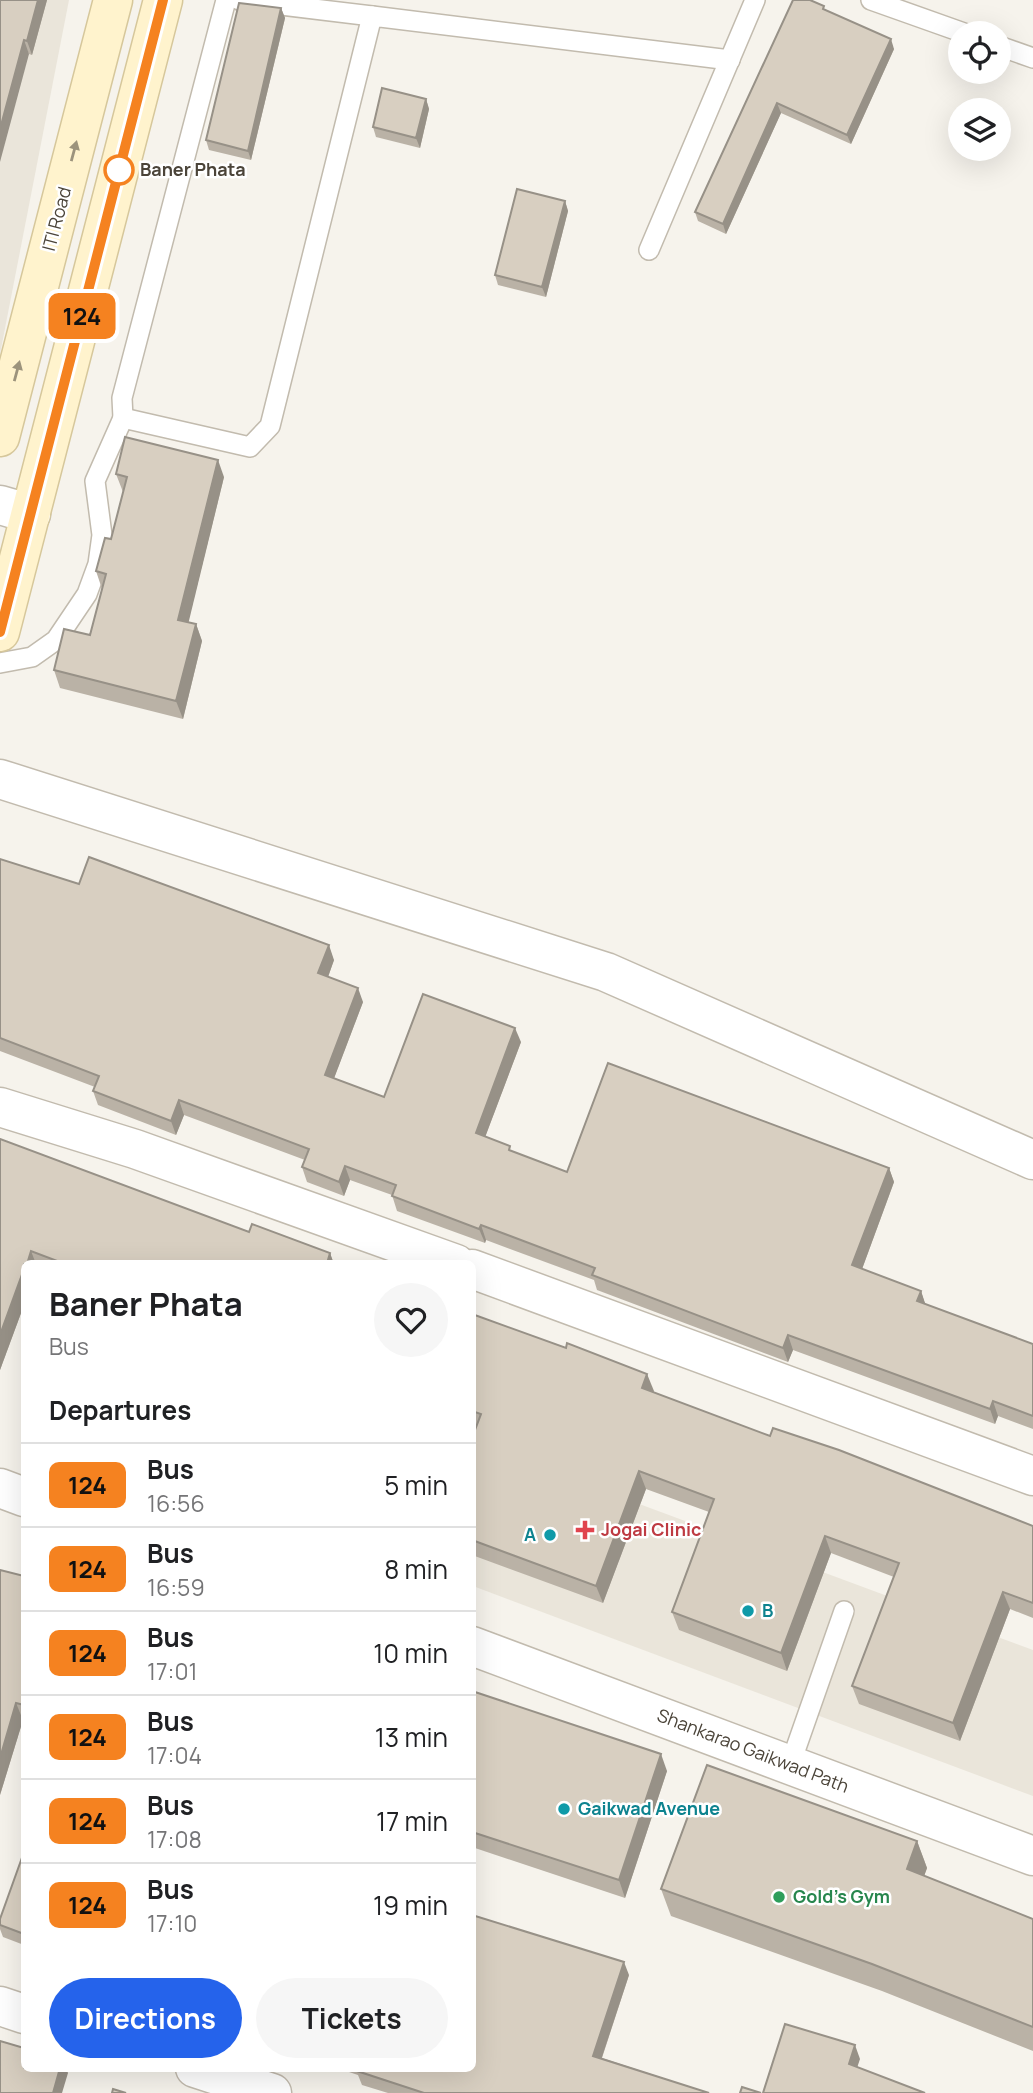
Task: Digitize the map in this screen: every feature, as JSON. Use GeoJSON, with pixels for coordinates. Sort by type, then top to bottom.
{"type":"FeatureCollection","features":[{"type":"Feature","properties":{"kind":"main road","name":"ITI Road"},"geometry":{"type":"LineString","coordinates":[[0,437],[113,0]]}},
{"type":"Feature","properties":{"kind":"main road"},"geometry":{"type":"LineString","coordinates":[[0,632],[15,509],[163,0]]}},
{"type":"Feature","properties":{"kind":"street"},"geometry":{"type":"LineString","coordinates":[[0,779],[606,972],[1033,1160]]}},
{"type":"Feature","properties":{"kind":"street"},"geometry":{"type":"LineString","coordinates":[[0,1107],[135,1149],[445,1260]]}},
{"type":"Feature","properties":{"kind":"street"},"geometry":{"type":"LineString","coordinates":[[476,1270],[1033,1476]]}},
{"type":"Feature","properties":{"kind":"street"},"geometry":{"type":"LineString","coordinates":[[0,1489],[21,1496]]}},
{"type":"Feature","properties":{"kind":"street","name":"Shankarao Gaikwad Path"},"geometry":{"type":"LineString","coordinates":[[476,1647],[1033,1856]]}},
{"type":"Feature","properties":{"kind":"street"},"geometry":{"type":"LineString","coordinates":[[0,2006],[21,2013]]}},
{"type":"Feature","properties":{"kind":"street"},"geometry":{"type":"LineString","coordinates":[[207,2072],[272,2093]]}},
{"type":"Feature","properties":{"kind":"lane"},"geometry":{"type":"LineString","coordinates":[[0,663],[32,657],[56,640],[87,594],[98,564],[102,535],[95,481],[122,418],[122,398],[226,0]]}},
{"type":"Feature","properties":{"kind":"lane"},"geometry":{"type":"LineString","coordinates":[[239,0],[730,60]]}},
{"type":"Feature","properties":{"kind":"lane"},"geometry":{"type":"LineString","coordinates":[[649,250],[755,0]]}},
{"type":"Feature","properties":{"kind":"lane"},"geometry":{"type":"LineString","coordinates":[[871,0],[948,27]]}},
{"type":"Feature","properties":{"kind":"lane"},"geometry":{"type":"LineString","coordinates":[[122,418],[250,447],[270,426],[372,16]]}},
{"type":"Feature","properties":{"kind":"lane"},"geometry":{"type":"LineString","coordinates":[[1011,50],[1033,58]]}},
{"type":"Feature","properties":{"kind":"lane"},"geometry":{"type":"LineString","coordinates":[[790,1765],[844,1611]]}},
{"type":"Feature","properties":{"kind":"shaded area"},"geometry":{"type":"Polygon","coordinates":[[[0,0],[69,0],[0,354],[0,0]]]}},
{"type":"Feature","properties":{"kind":"shaded area"},"geometry":{"type":"Polygon","coordinates":[[[476,1443],[1033,1650],[1033,1796],[476,1587],[476,1443]]]}},
{"type":"Feature","properties":{"kind":"building"},"geometry":{"type":"Polygon","coordinates":[[[0,0],[38,0],[27,41],[24,40],[0,129],[0,0]]]}},
{"type":"Feature","properties":{"kind":"building"},"geometry":{"type":"Polygon","coordinates":[[[793,0],[810,0],[824,6],[823,9],[891,39],[847,135],[777,103],[723,224],[695,212],[793,0]]]}},
{"type":"Feature","properties":{"kind":"building"},"geometry":{"type":"Polygon","coordinates":[[[239,3],[281,8],[248,151],[206,140],[239,3]]]}},
{"type":"Feature","properties":{"kind":"building"},"geometry":{"type":"Polygon","coordinates":[[[382,88],[426,99],[416,138],[373,127],[382,88]]]}},
{"type":"Feature","properties":{"kind":"building"},"geometry":{"type":"Polygon","coordinates":[[[517,189],[565,201],[542,287],[495,275],[517,189]]]}},
{"type":"Feature","properties":{"kind":"building"},"geometry":{"type":"Polygon","coordinates":[[[125,437],[218,460],[178,620],[196,624],[176,701],[54,670],[64,629],[90,635],[106,574],[96,571],[105,538],[111,539],[127,477],[116,474],[125,437]]]}},
{"type":"Feature","properties":{"kind":"building"},"geometry":{"type":"Polygon","coordinates":[[[89,857],[329,945],[318,973],[358,988],[325,1075],[384,1097],[423,994],[515,1028],[476,1133],[510,1146],[509,1150],[567,1172],[608,1063],[889,1168],[852,1265],[921,1291],[917,1301],[1033,1344],[1033,1416],[993,1401],[990,1409],[788,1335],[783,1348],[592,1275],[595,1268],[481,1225],[479,1229],[392,1196],[396,1185],[345,1166],[339,1182],[302,1167],[309,1149],[179,1100],[171,1121],[93,1091],[99,1076],[0,1038],[0,859],[79,884],[89,857]]]}},
{"type":"Feature","properties":{"kind":"building"},"geometry":{"type":"Polygon","coordinates":[[[0,1139],[249,1232],[252,1224],[330,1253],[328,1260],[55,1260],[31,1251],[28,1260],[21,1260],[21,1277],[0,1335],[0,1139]]]}},
{"type":"Feature","properties":{"kind":"building"},"geometry":{"type":"Polygon","coordinates":[[[476,1315],[566,1348],[567,1343],[647,1374],[642,1388],[770,1436],[773,1428],[839,1450],[1033,1526],[1033,1603],[1003,1592],[953,1723],[852,1686],[899,1563],[825,1536],[781,1653],[672,1612],[714,1499],[639,1471],[596,1586],[476,1541],[476,1427],[481,1414],[476,1412],[476,1315]]]}},
{"type":"Feature","properties":{"kind":"building"},"geometry":{"type":"Polygon","coordinates":[[[0,1570],[21,1575],[21,1704],[16,1703],[0,1758],[0,1570]]]}},
{"type":"Feature","properties":{"kind":"building","name":"Gaikwad Avenue"},"geometry":{"type":"Polygon","coordinates":[[[476,1692],[661,1754],[619,1880],[476,1833],[476,1692]]]}},
{"type":"Feature","properties":{"kind":"building"},"geometry":{"type":"Polygon","coordinates":[[[707,1765],[917,1841],[907,1869],[1033,1919],[1033,2027],[872,1964],[661,1889],[707,1765]]]}},
{"type":"Feature","properties":{"kind":"building"},"geometry":{"type":"Polygon","coordinates":[[[21,1860],[21,1933],[0,1925],[21,1860]]]}},
{"type":"Feature","properties":{"kind":"building"},"geometry":{"type":"Polygon","coordinates":[[[476,1916],[624,1962],[593,2056],[709,2093],[424,2093],[360,2072],[476,2072],[476,1916]]]}},
{"type":"Feature","properties":{"kind":"building"},"geometry":{"type":"Polygon","coordinates":[[[785,2024],[855,2045],[849,2064],[925,2093],[763,2093],[785,2024]]]}},
{"type":"Feature","properties":{"kind":"building"},"geometry":{"type":"Polygon","coordinates":[[[0,2041],[21,2047],[21,2072],[59,2072],[53,2093],[0,2093],[0,2041]]]}},
{"type":"Feature","properties":{"kind":"building"},"geometry":{"type":"Polygon","coordinates":[[[742,2087],[761,2093],[740,2093],[742,2087]]]}},
{"type":"Feature","properties":{"kind":"bus line","name":"124"},"geometry":{"type":"LineString","coordinates":[[0,632],[163,0]]}},
{"type":"Feature","properties":{"kind":"place","name":"Baner Phata"},"geometry":{"type":"Point","coordinates":[119,170]}},
{"type":"Feature","properties":{"kind":"place","name":"Jogai Clinic"},"geometry":{"type":"Point","coordinates":[585,1530]}},
{"type":"Feature","properties":{"kind":"place","name":"A"},"geometry":{"type":"Point","coordinates":[550,1535]}},
{"type":"Feature","properties":{"kind":"place","name":"B"},"geometry":{"type":"Point","coordinates":[748,1611]}},
{"type":"Feature","properties":{"kind":"place","name":"Gaikwad Avenue"},"geometry":{"type":"Point","coordinates":[564,1809]}},
{"type":"Feature","properties":{"kind":"place","name":"Gold's Gym"},"geometry":{"type":"Point","coordinates":[779,1897]}}]}
